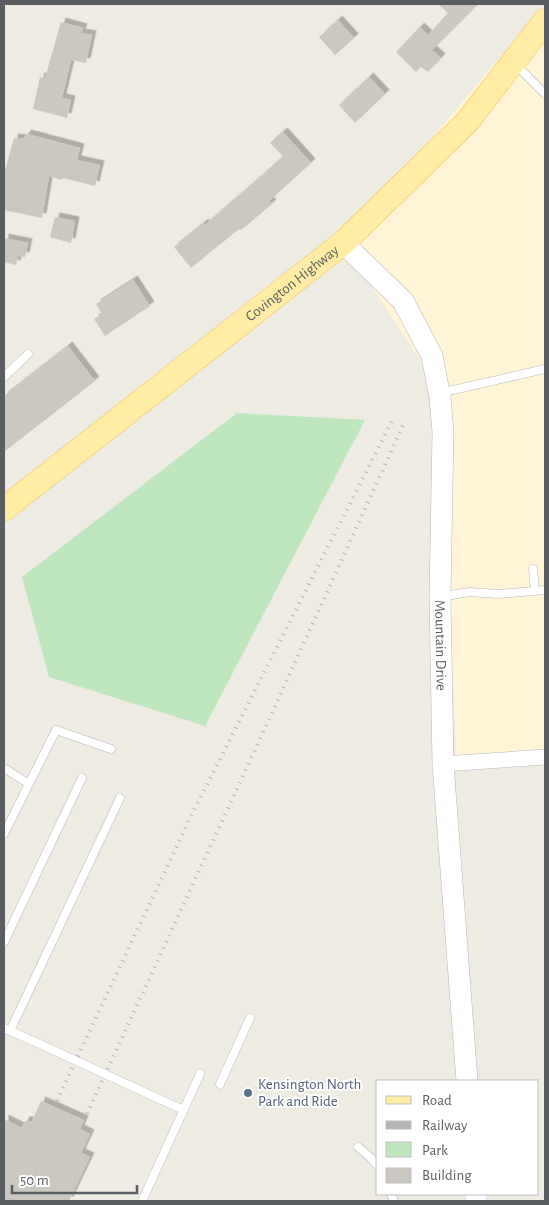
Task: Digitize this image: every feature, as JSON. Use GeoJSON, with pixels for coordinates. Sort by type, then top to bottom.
{"type":"FeatureCollection","features":[{"type":"Feature","properties":{"kind":"main road","name":"Covington Highway"},"geometry":{"type":"LineString","coordinates":[[4,509],[343,243],[467,122],[545,21]]}},
{"type":"Feature","properties":{"kind":"main road","name":"Mountain Drive"},"geometry":{"type":"LineString","coordinates":[[343,243],[403,301],[432,356],[439,394],[443,432],[440,597],[443,764],[467,1080]]}},
{"type":"Feature","properties":{"kind":"street"},"geometry":{"type":"LineString","coordinates":[[443,764],[545,757]]}},
{"type":"Feature","properties":{"kind":"lane"},"geometry":{"type":"LineString","coordinates":[[514,62],[545,94]]}},
{"type":"Feature","properties":{"kind":"lane"},"geometry":{"type":"LineString","coordinates":[[4,377],[28,354]]}},
{"type":"Feature","properties":{"kind":"lane"},"geometry":{"type":"LineString","coordinates":[[439,394],[545,369]]}},
{"type":"Feature","properties":{"kind":"lane"},"geometry":{"type":"LineString","coordinates":[[533,568],[534,591]]}},
{"type":"Feature","properties":{"kind":"lane"},"geometry":{"type":"LineString","coordinates":[[440,597],[469,592],[499,594],[545,590]]}},
{"type":"Feature","properties":{"kind":"lane"},"geometry":{"type":"LineString","coordinates":[[4,834],[56,730],[112,749]]}},
{"type":"Feature","properties":{"kind":"lane"},"geometry":{"type":"LineString","coordinates":[[4,768],[29,784]]}},
{"type":"Feature","properties":{"kind":"lane"},"geometry":{"type":"LineString","coordinates":[[4,942],[82,778]]}},
{"type":"Feature","properties":{"kind":"lane"},"geometry":{"type":"LineString","coordinates":[[120,798],[7,1029],[184,1110]]}},
{"type":"Feature","properties":{"kind":"lane"},"geometry":{"type":"LineString","coordinates":[[220,1084],[250,1018]]}},
{"type":"Feature","properties":{"kind":"lane"},"geometry":{"type":"LineString","coordinates":[[142,1201],[200,1074]]}},
{"type":"Feature","properties":{"kind":"lane"},"geometry":{"type":"LineString","coordinates":[[358,1147],[376,1164]]}},
{"type":"Feature","properties":{"kind":"shaded area"},"geometry":{"type":"Polygon","coordinates":[[[545,4],[545,761],[457,770],[440,390],[343,243],[545,4]]]}},
{"type":"Feature","properties":{"kind":"green space"},"geometry":{"type":"Polygon","coordinates":[[[237,413],[365,420],[205,726],[49,677],[22,577],[237,413]]]}},
{"type":"Feature","properties":{"kind":"building"},"geometry":{"type":"Polygon","coordinates":[[[438,4],[478,4],[432,50],[441,58],[428,72],[421,67],[416,72],[396,52],[420,27],[428,35],[448,13],[438,4]]]}},
{"type":"Feature","properties":{"kind":"building"},"geometry":{"type":"Polygon","coordinates":[[[338,20],[354,38],[335,55],[319,37],[338,20]]]}},
{"type":"Feature","properties":{"kind":"building"},"geometry":{"type":"Polygon","coordinates":[[[61,22],[83,28],[81,33],[92,35],[86,63],[71,60],[62,98],[71,100],[67,118],[33,109],[40,77],[45,78],[61,22]]]}},
{"type":"Feature","properties":{"kind":"building"},"geometry":{"type":"Polygon","coordinates":[[[369,77],[385,94],[355,123],[339,105],[369,77]]]}},
{"type":"Feature","properties":{"kind":"building"},"geometry":{"type":"Polygon","coordinates":[[[283,132],[311,163],[269,201],[272,204],[191,268],[174,247],[204,223],[205,225],[283,156],[270,143],[283,132]]]}},
{"type":"Feature","properties":{"kind":"building"},"geometry":{"type":"Polygon","coordinates":[[[27,134],[80,148],[77,160],[100,165],[95,186],[49,176],[42,218],[4,210],[4,174],[14,138],[23,139],[27,134]]]}},
{"type":"Feature","properties":{"kind":"building"},"geometry":{"type":"Polygon","coordinates":[[[55,217],[75,221],[71,243],[50,237],[55,217]]]}},
{"type":"Feature","properties":{"kind":"building"},"geometry":{"type":"Polygon","coordinates":[[[4,238],[28,243],[25,257],[18,256],[16,265],[4,262],[4,238]]]}},
{"type":"Feature","properties":{"kind":"building"},"geometry":{"type":"Polygon","coordinates":[[[133,280],[150,306],[105,336],[94,319],[102,314],[96,304],[133,280]]]}},
{"type":"Feature","properties":{"kind":"building"},"geometry":{"type":"Polygon","coordinates":[[[68,346],[95,381],[4,452],[4,396],[68,346]]]}},
{"type":"Feature","properties":{"kind":"building"},"geometry":{"type":"Polygon","coordinates":[[[41,1101],[84,1120],[80,1129],[90,1134],[81,1153],[90,1157],[69,1201],[4,1201],[4,1119],[22,1128],[25,1121],[32,1121],[41,1101]]]}},
{"type":"Feature","properties":{"kind":"railway"},"geometry":{"type":"LineString","coordinates":[[54,1107],[190,818],[394,417]]}},
{"type":"Feature","properties":{"kind":"railway"},"geometry":{"type":"LineString","coordinates":[[84,1120],[404,423]]}},
{"type":"Feature","properties":{"kind":"place","name":"Kensington North Park and Ride"},"geometry":{"type":"Point","coordinates":[248,1093]}}]}
